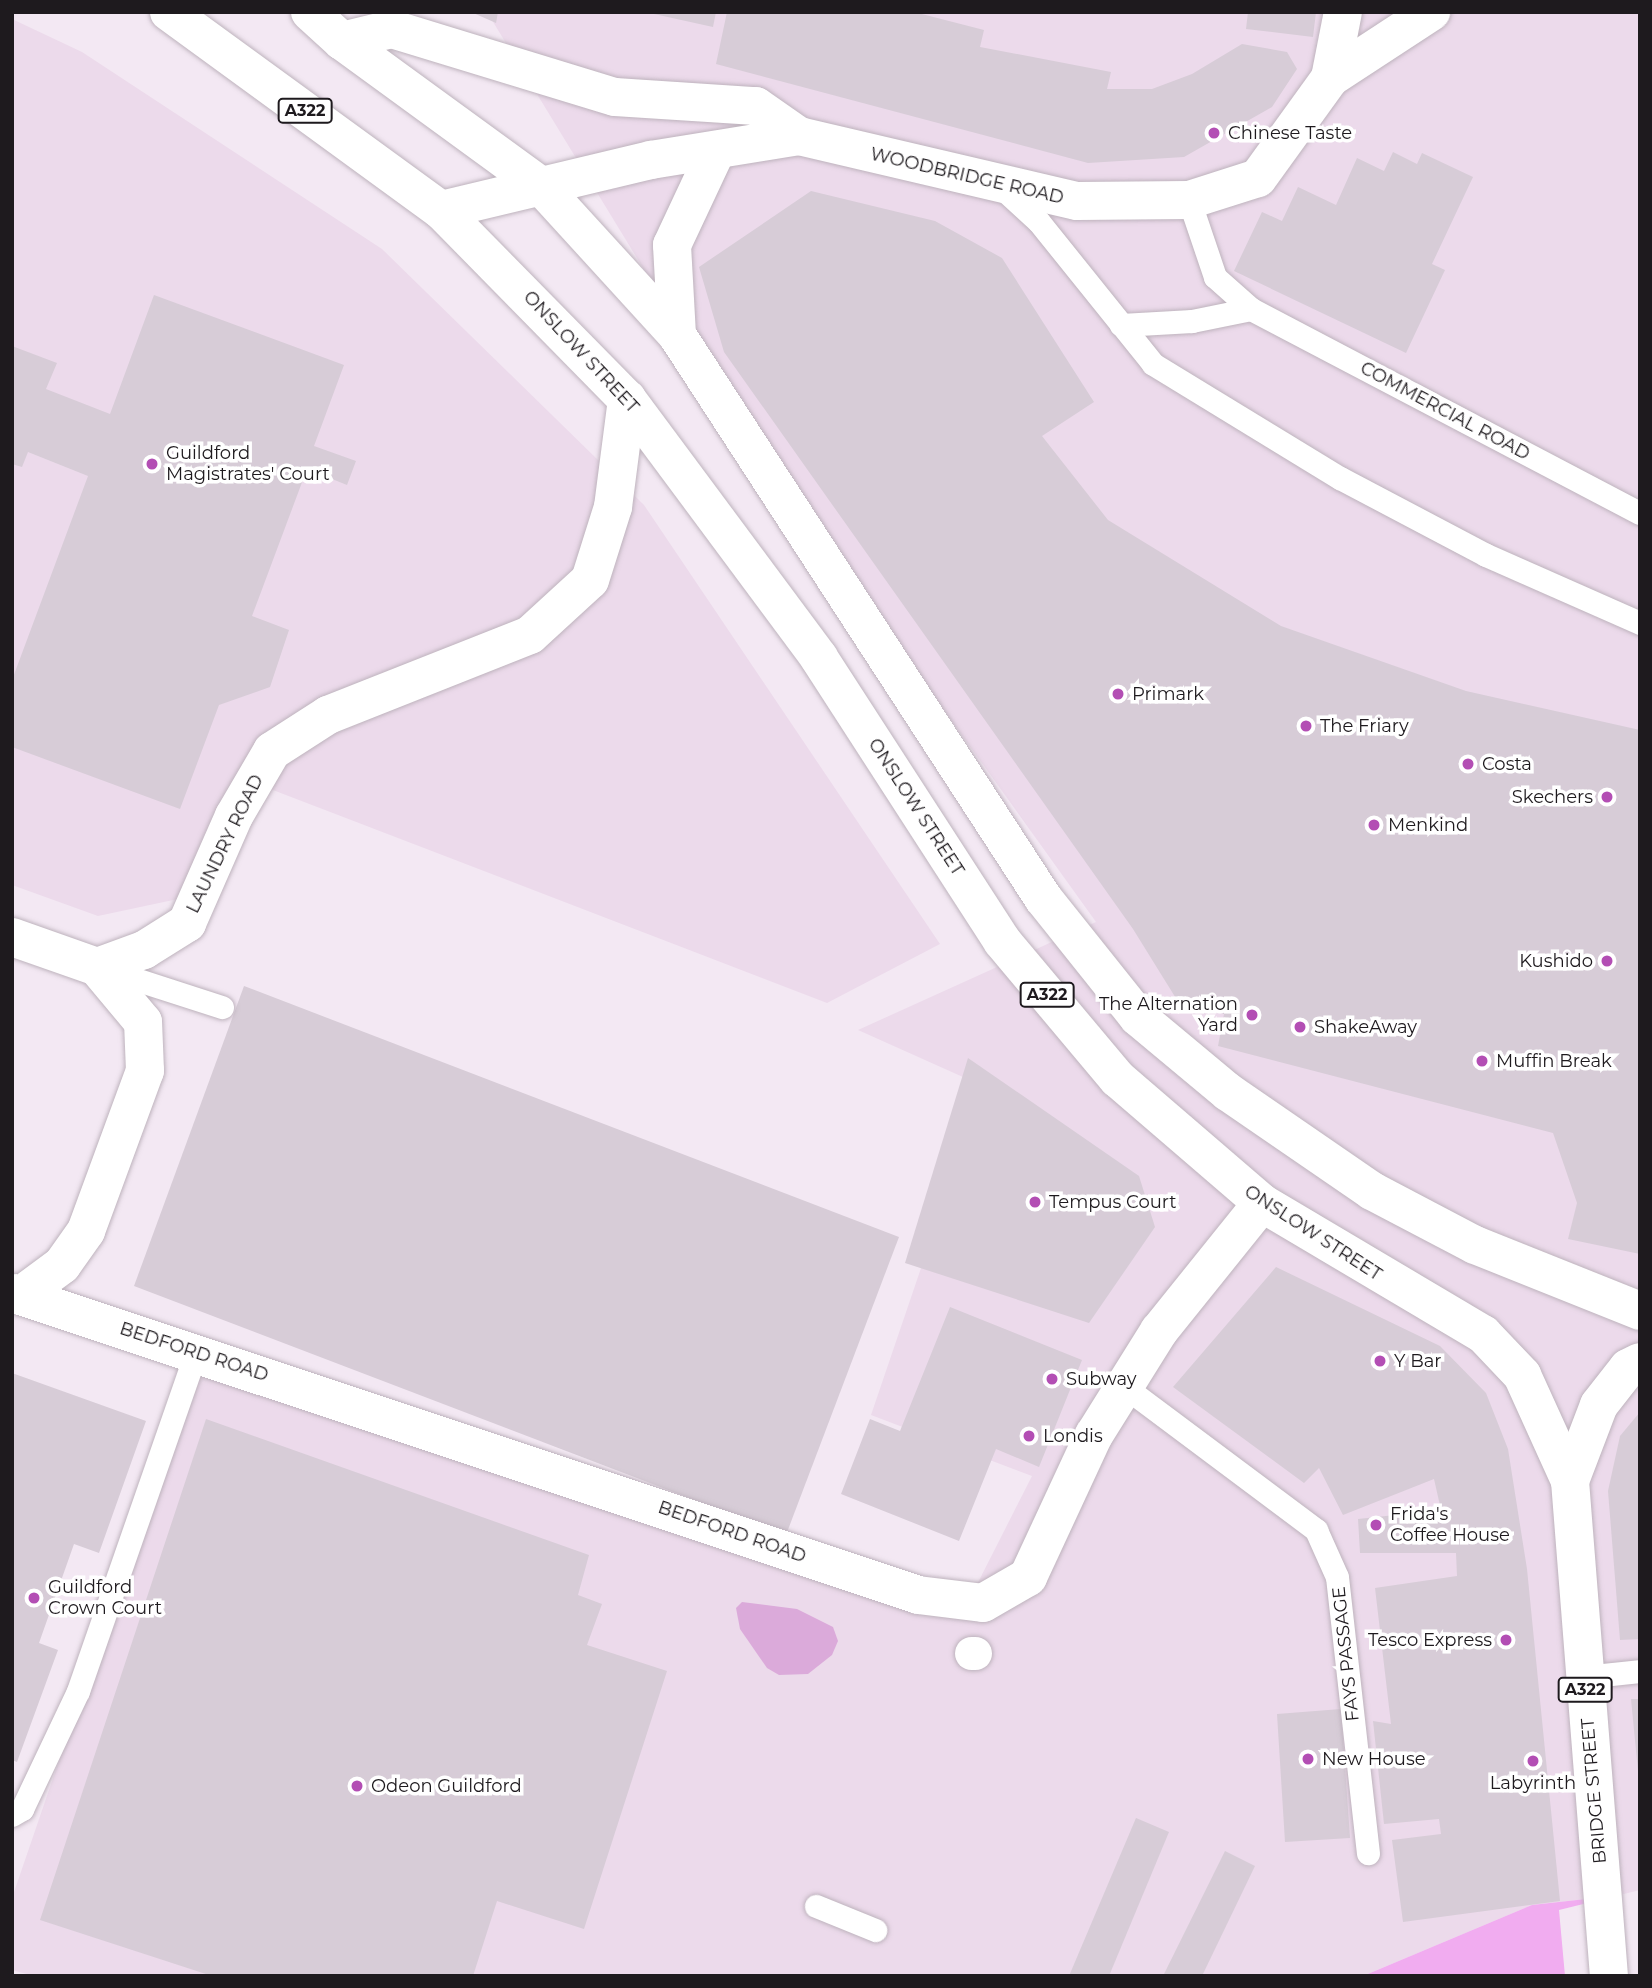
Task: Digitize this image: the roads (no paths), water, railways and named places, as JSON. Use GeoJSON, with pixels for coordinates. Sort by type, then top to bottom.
{"type":"FeatureCollection","features":[{"type":"Feature","properties":{"kind":"main road","name":"ONSLOW STREET"},"geometry":{"type":"LineString","coordinates":[[169,12],[441,210],[627,399],[819,658],[1002,942],[1118,1079],[1262,1203],[1483,1334],[1522,1375],[1540,1404],[1570,1481]]}},
{"type":"Feature","properties":{"kind":"main road"},"geometry":{"type":"LineString","coordinates":[[310,12],[342,41],[541,186],[677,335],[1043,898],[1138,1017],[1228,1092],[1372,1191],[1475,1245],[1640,1311]]}},
{"type":"Feature","properties":{"kind":"main road"},"geometry":{"type":"LineString","coordinates":[[1330,78],[1343,12]]}},
{"type":"Feature","properties":{"kind":"main road"},"geometry":{"type":"LineString","coordinates":[[1330,78],[1415,16]]}},
{"type":"Feature","properties":{"kind":"main road"},"geometry":{"type":"LineString","coordinates":[[342,41],[392,29],[615,97],[756,106],[799,136]]}},
{"type":"Feature","properties":{"kind":"main road","name":"WOODBRIDGE ROAD"},"geometry":{"type":"LineString","coordinates":[[799,136],[1077,201],[1189,200],[1258,178],[1330,78]]}},
{"type":"Feature","properties":{"kind":"main road"},"geometry":{"type":"LineString","coordinates":[[441,210],[651,160],[799,136]]}},
{"type":"Feature","properties":{"kind":"main road"},"geometry":{"type":"LineString","coordinates":[[677,335],[672,245],[716,151]]}},
{"type":"Feature","properties":{"kind":"main road","name":"LAUNDRY ROAD"},"geometry":{"type":"LineString","coordinates":[[97,967],[144,950],[187,923],[234,816],[272,751],[328,715],[530,635],[590,580],[613,507],[627,399]]}},
{"type":"Feature","properties":{"kind":"main road"},"geometry":{"type":"LineString","coordinates":[[12,937],[97,967],[143,1022],[145,1071],[86,1231],[62,1265],[16,1295]]}},
{"type":"Feature","properties":{"kind":"main road","name":"BEDFORD ROAD"},"geometry":{"type":"LineString","coordinates":[[16,1295],[196,1352],[918,1595],[983,1603],[1028,1577],[1059,1504],[1125,1387],[1191,1286],[1262,1203]]}},
{"type":"Feature","properties":{"kind":"main road","name":"A322"},"geometry":{"type":"LineString","coordinates":[[1570,1481],[1599,1405],[1628,1368],[1640,1362]]}},
{"type":"Feature","properties":{"kind":"main road","name":"BRIDGE STREET"},"geometry":{"type":"LineString","coordinates":[[1570,1481],[1583,1677],[1609,1976]]}},
{"type":"Feature","properties":{"kind":"lane"},"geometry":{"type":"LineString","coordinates":[[997,184],[1038,222],[1153,364],[1288,449],[1486,555],[1640,623]]}},
{"type":"Feature","properties":{"kind":"lane","name":"COMMERCIAL ROAD"},"geometry":{"type":"LineString","coordinates":[[1189,200],[1215,277],[1251,309],[1640,513]]}},
{"type":"Feature","properties":{"kind":"lane"},"geometry":{"type":"LineString","coordinates":[[1121,325],[1192,321],[1251,309]]}},
{"type":"Feature","properties":{"kind":"lane"},"geometry":{"type":"LineString","coordinates":[[97,967],[222,1007]]}},
{"type":"Feature","properties":{"kind":"lane"},"geometry":{"type":"LineString","coordinates":[[12,1815],[22,1809],[78,1691],[196,1352]]}},
{"type":"Feature","properties":{"kind":"lane","name":"FAYS PASSAGE"},"geometry":{"type":"LineString","coordinates":[[1125,1387],[1316,1530],[1337,1577],[1368,1853]]}},
{"type":"Feature","properties":{"kind":"lane"},"geometry":{"type":"LineString","coordinates":[[1583,1677],[1631,1671]]}},
{"type":"Feature","properties":{"kind":"lane"},"geometry":{"type":"LineString","coordinates":[[816,1906],[875,1930]]}},
{"type":"Feature","properties":{"kind":"place","name":"Chinese Taste"},"geometry":{"type":"Point","coordinates":[1214,133]}},
{"type":"Feature","properties":{"kind":"place","name":"Guildford Magistrates' Court"},"geometry":{"type":"Point","coordinates":[152,464]}},
{"type":"Feature","properties":{"kind":"place","name":"Primark"},"geometry":{"type":"Point","coordinates":[1118,694]}},
{"type":"Feature","properties":{"kind":"place","name":"The Friary"},"geometry":{"type":"Point","coordinates":[1306,726]}},
{"type":"Feature","properties":{"kind":"place","name":"Costa"},"geometry":{"type":"Point","coordinates":[1468,764]}},
{"type":"Feature","properties":{"kind":"place","name":"Skechers"},"geometry":{"type":"Point","coordinates":[1607,797]}},
{"type":"Feature","properties":{"kind":"place","name":"Menkind"},"geometry":{"type":"Point","coordinates":[1374,825]}},
{"type":"Feature","properties":{"kind":"place","name":"Kushido"},"geometry":{"type":"Point","coordinates":[1607,961]}},
{"type":"Feature","properties":{"kind":"place","name":"The Alternation Yard"},"geometry":{"type":"Point","coordinates":[1252,1015]}},
{"type":"Feature","properties":{"kind":"place","name":"ShakeAway"},"geometry":{"type":"Point","coordinates":[1300,1027]}},
{"type":"Feature","properties":{"kind":"place","name":"Muffin Break"},"geometry":{"type":"Point","coordinates":[1482,1061]}},
{"type":"Feature","properties":{"kind":"place","name":"Tempus Court"},"geometry":{"type":"Point","coordinates":[1035,1202]}},
{"type":"Feature","properties":{"kind":"place","name":"Y Bar"},"geometry":{"type":"Point","coordinates":[1380,1361]}},
{"type":"Feature","properties":{"kind":"place","name":"Subway"},"geometry":{"type":"Point","coordinates":[1052,1379]}},
{"type":"Feature","properties":{"kind":"place","name":"Londis"},"geometry":{"type":"Point","coordinates":[1029,1436]}},
{"type":"Feature","properties":{"kind":"place","name":"Frida's Coffee House"},"geometry":{"type":"Point","coordinates":[1376,1525]}},
{"type":"Feature","properties":{"kind":"place","name":"Guildford Crown Court"},"geometry":{"type":"Point","coordinates":[34,1598]}},
{"type":"Feature","properties":{"kind":"place","name":"Tesco Express"},"geometry":{"type":"Point","coordinates":[1506,1640]}},
{"type":"Feature","properties":{"kind":"place","name":"New House"},"geometry":{"type":"Point","coordinates":[1308,1759]}},
{"type":"Feature","properties":{"kind":"place","name":"Labyrinth"},"geometry":{"type":"Point","coordinates":[1533,1761]}},
{"type":"Feature","properties":{"kind":"place","name":"Odeon Guildford"},"geometry":{"type":"Point","coordinates":[357,1786]}}]}
